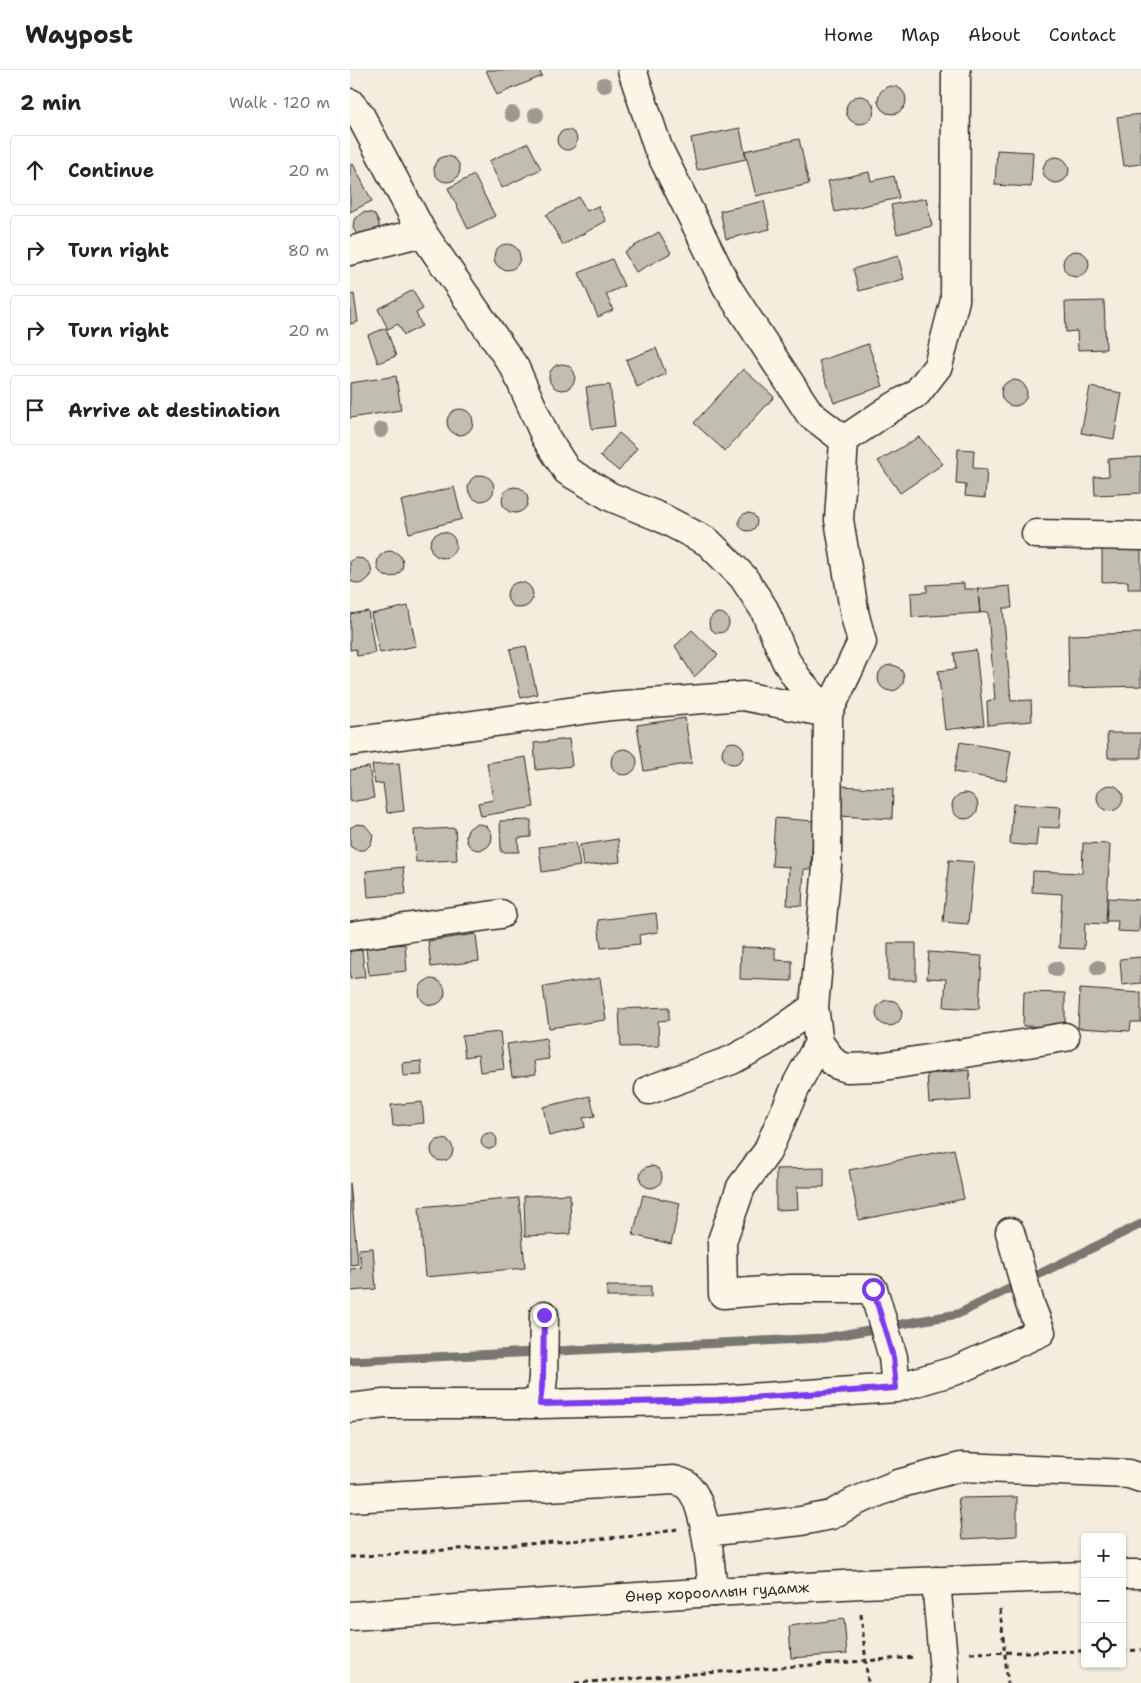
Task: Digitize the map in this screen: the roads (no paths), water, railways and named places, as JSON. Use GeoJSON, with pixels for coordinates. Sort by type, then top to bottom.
{"type":"FeatureCollection","features":[{"type":"Feature","properties":{"kind":"street"},"geometry":{"type":"LineString","coordinates":[[632,70],[658,148],[728,287],[810,414],[844,440]]}},
{"type":"Feature","properties":{"kind":"street"},"geometry":{"type":"LineString","coordinates":[[844,440],[917,393],[938,366],[955,300],[956,70]]}},
{"type":"Feature","properties":{"kind":"street"},"geometry":{"type":"LineString","coordinates":[[350,103],[360,115],[422,232],[514,368],[546,438],[567,471],[610,497],[662,518],[708,542],[743,577],[764,609],[786,661],[799,681],[828,713]]}},
{"type":"Feature","properties":{"kind":"street"},"geometry":{"type":"LineString","coordinates":[[350,251],[422,232]]}},
{"type":"Feature","properties":{"kind":"street"},"geometry":{"type":"LineString","coordinates":[[844,440],[839,520],[855,616],[862,642],[828,713],[827,866],[814,1007],[819,1043],[835,1064],[847,1068],[878,1068],[1065,1037]]}},
{"type":"Feature","properties":{"kind":"street"},"geometry":{"type":"LineString","coordinates":[[1036,534],[1141,536]]}},
{"type":"Feature","properties":{"kind":"street"},"geometry":{"type":"LineString","coordinates":[[350,742],[610,706],[743,696],[828,713]]}},
{"type":"Feature","properties":{"kind":"street"},"geometry":{"type":"LineString","coordinates":[[350,936],[501,914]]}},
{"type":"Feature","properties":{"kind":"street"},"geometry":{"type":"LineString","coordinates":[[648,1090],[732,1060],[763,1043],[814,1007]]}},
{"type":"Feature","properties":{"kind":"street"},"geometry":{"type":"LineString","coordinates":[[819,1043],[798,1082],[767,1152],[741,1187],[722,1241],[723,1294],[790,1290],[876,1298],[893,1357],[896,1388]]}},
{"type":"Feature","properties":{"kind":"street"},"geometry":{"type":"LineString","coordinates":[[350,1408],[384,1404],[540,1404],[718,1400],[896,1388],[957,1370],[1041,1332],[1030,1304],[1010,1232]]}},
{"type":"Feature","properties":{"kind":"street"},"geometry":{"type":"LineString","coordinates":[[540,1404],[543,1377],[544,1315]]}},
{"type":"Feature","properties":{"kind":"street"},"geometry":{"type":"LineString","coordinates":[[706,1532],[801,1521],[831,1515],[854,1502],[898,1484],[961,1467],[1129,1474],[1141,1478]]}},
{"type":"Feature","properties":{"kind":"street"},"geometry":{"type":"LineString","coordinates":[[350,1498],[674,1480],[685,1485],[694,1494],[706,1532],[712,1592]]}},
{"type":"Feature","properties":{"kind":"street"},"geometry":{"type":"LineString","coordinates":[[1126,1574],[1141,1574]]}},
{"type":"Feature","properties":{"kind":"street","name":"Өнөр хорооллын гудамж"},"geometry":{"type":"LineString","coordinates":[[350,1616],[712,1592],[1081,1576]]}},
{"type":"Feature","properties":{"kind":"street"},"geometry":{"type":"LineString","coordinates":[[936,1581],[945,1683]]}},
{"type":"Feature","properties":{"kind":"waterway"},"geometry":{"type":"LineString","coordinates":[[350,1361],[824,1338],[958,1314],[1141,1224]]}}]}
